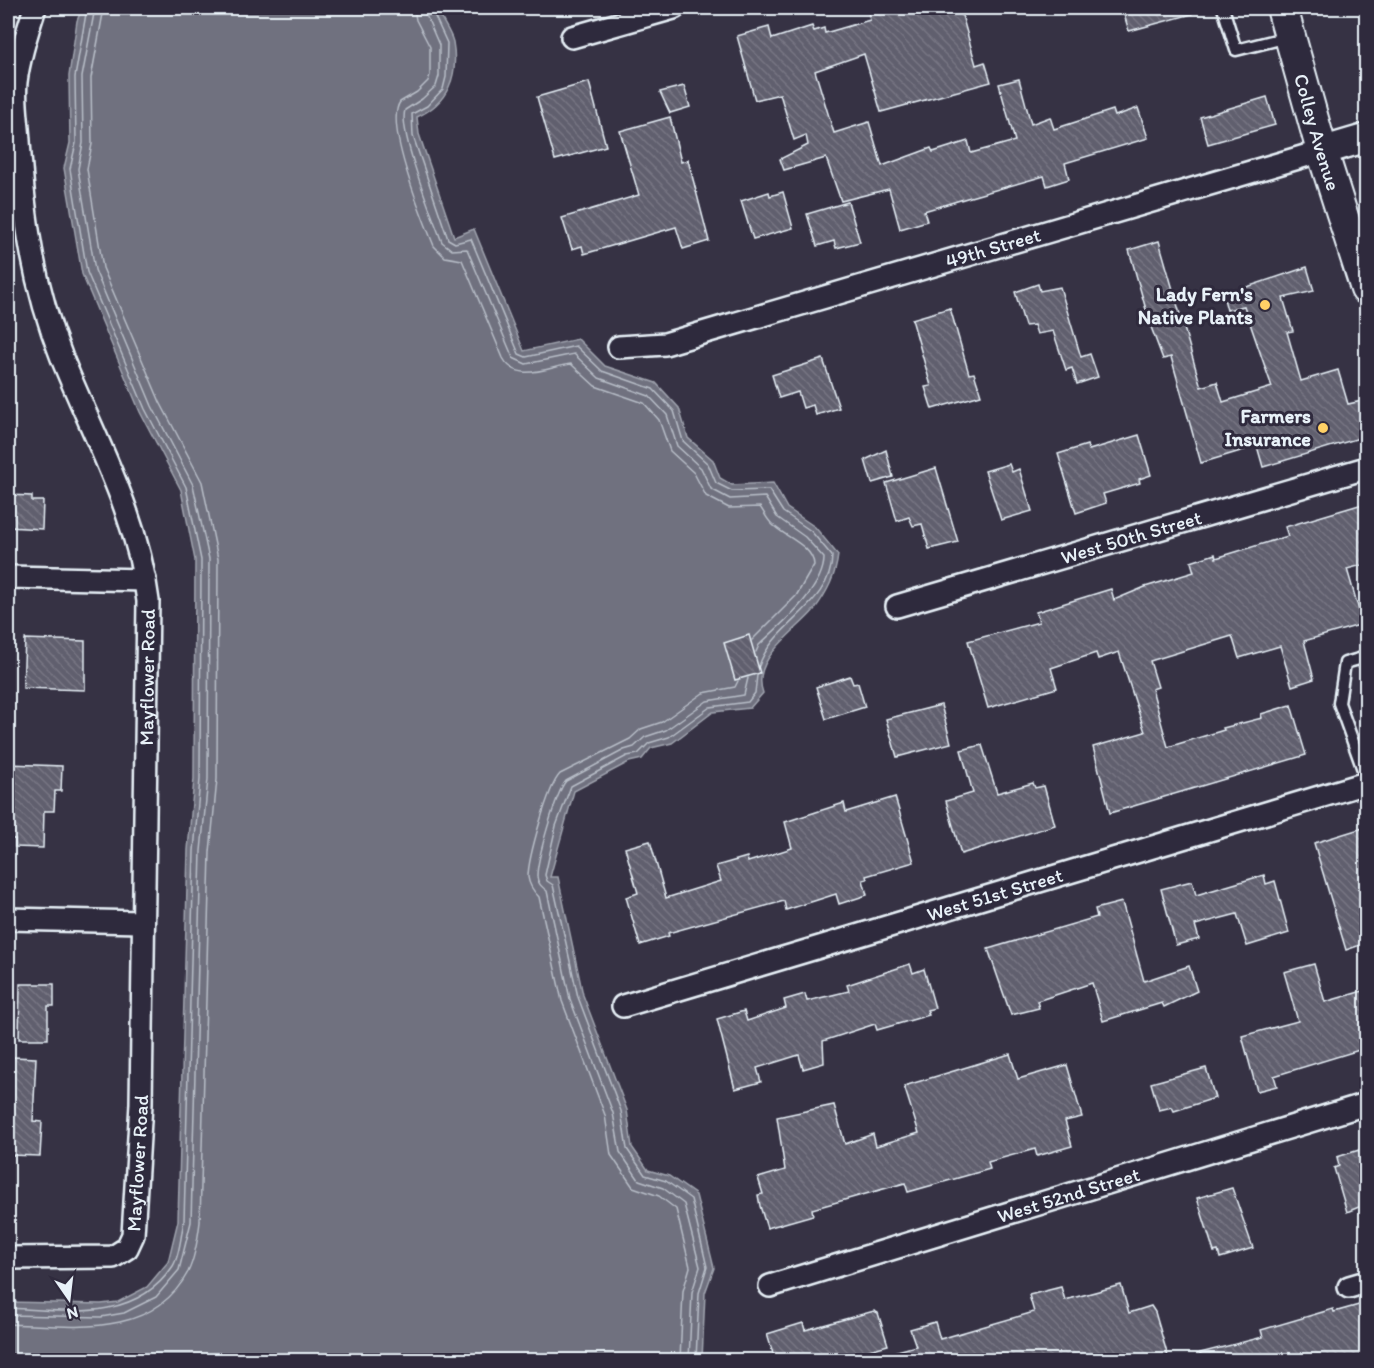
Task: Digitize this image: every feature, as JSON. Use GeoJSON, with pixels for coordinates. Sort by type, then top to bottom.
{"type":"FeatureCollection","features":[{"type":"Feature","properties":{"kind":"main road","name":"Colley Avenue"},"geometry":{"type":"LineString","coordinates":[[1282,8],[1322,151],[1366,289]]}},
{"type":"Feature","properties":{"kind":"street","name":"Mayflower Road"},"geometry":{"type":"LineString","coordinates":[[8,1258],[113,1257],[127,1248],[134,1235],[141,1104],[141,922],[148,601],[126,505],[62,357],[17,230],[16,84],[24,42],[35,8]]}},
{"type":"Feature","properties":{"kind":"street"},"geometry":{"type":"LineString","coordinates":[[572,37],[674,8]]}},
{"type":"Feature","properties":{"kind":"street","name":"49th Street"},"geometry":{"type":"LineString","coordinates":[[619,347],[665,344],[1366,138]]}},
{"type":"Feature","properties":{"kind":"street","name":"West 50th Street"},"geometry":{"type":"LineString","coordinates":[[897,606],[1366,468]]}},
{"type":"Feature","properties":{"kind":"street"},"geometry":{"type":"LineString","coordinates":[[8,577],[145,580]]}},
{"type":"Feature","properties":{"kind":"street","name":"West 51st Street"},"geometry":{"type":"LineString","coordinates":[[623,1006],[1366,783]]}},
{"type":"Feature","properties":{"kind":"street"},"geometry":{"type":"LineString","coordinates":[[8,919],[141,922]]}},
{"type":"Feature","properties":{"kind":"street","name":"West 52nd Street"},"geometry":{"type":"LineString","coordinates":[[770,1286],[1366,1104]]}},
{"type":"Feature","properties":{"kind":"lane"},"geometry":{"type":"LineString","coordinates":[[1223,8],[1236,50],[1290,36]]}},
{"type":"Feature","properties":{"kind":"lane"},"geometry":{"type":"LineString","coordinates":[[1366,657],[1345,663],[1339,703],[1366,778]]}},
{"type":"Feature","properties":{"kind":"water"},"geometry":{"type":"Polygon","coordinates":[[[82,8],[437,8],[453,42],[454,66],[449,87],[444,96],[428,111],[417,117],[419,134],[454,237],[474,229],[524,351],[578,339],[605,366],[656,383],[679,408],[688,438],[713,460],[720,478],[732,485],[773,483],[787,508],[815,527],[838,555],[833,577],[819,604],[769,658],[763,669],[761,681],[763,693],[750,708],[713,712],[672,743],[651,748],[642,759],[629,762],[574,791],[550,877],[558,877],[583,995],[627,1110],[632,1147],[648,1170],[669,1176],[696,1195],[714,1268],[705,1293],[702,1360],[8,1360],[8,1302],[101,1304],[118,1302],[147,1287],[168,1262],[178,1221],[188,850],[194,779],[195,560],[181,490],[140,412],[82,274],[64,168],[70,143],[69,76],[77,21],[82,8]]]}},
{"type":"Feature","properties":{"kind":"building"},"geometry":{"type":"Polygon","coordinates":[[[867,8],[960,8],[976,65],[985,62],[991,82],[881,112],[864,54],[815,71],[834,133],[869,122],[882,166],[931,148],[933,152],[968,141],[971,153],[1015,141],[999,84],[1019,79],[1031,124],[1050,117],[1054,129],[1113,110],[1115,116],[1138,108],[1148,138],[1065,163],[1069,179],[1047,186],[1044,176],[967,198],[924,211],[927,221],[900,229],[889,189],[841,201],[826,158],[784,170],[780,159],[808,145],[806,135],[794,140],[780,94],[755,100],[737,36],[769,27],[772,39],[812,26],[814,31],[824,28],[825,33],[870,20],[867,8]]]}},
{"type":"Feature","properties":{"kind":"building"},"geometry":{"type":"Polygon","coordinates":[[[1122,8],[1191,8],[1192,14],[1129,31],[1122,8]]]}},
{"type":"Feature","properties":{"kind":"building"},"geometry":{"type":"Polygon","coordinates":[[[589,82],[606,146],[555,160],[537,97],[589,82]]]}},
{"type":"Feature","properties":{"kind":"building"},"geometry":{"type":"Polygon","coordinates":[[[684,86],[690,107],[670,113],[660,92],[684,86]]]}},
{"type":"Feature","properties":{"kind":"building"},"geometry":{"type":"Polygon","coordinates":[[[1267,97],[1275,125],[1208,144],[1200,117],[1267,97]]]}},
{"type":"Feature","properties":{"kind":"building"},"geometry":{"type":"Polygon","coordinates":[[[670,117],[681,162],[688,160],[709,241],[683,249],[676,227],[584,254],[582,246],[572,249],[562,218],[639,195],[620,131],[670,117]]]}},
{"type":"Feature","properties":{"kind":"building"},"geometry":{"type":"Polygon","coordinates":[[[769,192],[770,196],[783,192],[793,228],[753,239],[741,201],[769,192]]]}},
{"type":"Feature","properties":{"kind":"building"},"geometry":{"type":"Polygon","coordinates":[[[848,202],[860,242],[836,248],[834,241],[817,246],[807,214],[848,202]]]}},
{"type":"Feature","properties":{"kind":"building"},"geometry":{"type":"Polygon","coordinates":[[[1159,241],[1201,387],[1217,382],[1223,402],[1272,387],[1244,306],[1227,310],[1223,295],[1307,267],[1314,291],[1283,298],[1293,331],[1287,332],[1301,381],[1338,370],[1348,404],[1362,401],[1366,416],[1366,436],[1263,467],[1257,446],[1201,463],[1171,357],[1163,359],[1151,327],[1129,250],[1159,241]]]}},
{"type":"Feature","properties":{"kind":"building"},"geometry":{"type":"Polygon","coordinates":[[[1038,284],[1040,291],[1060,287],[1081,357],[1090,354],[1098,377],[1077,384],[1072,368],[1066,370],[1053,331],[1037,334],[1034,325],[1025,326],[1015,292],[1038,284]]]}},
{"type":"Feature","properties":{"kind":"building"},"geometry":{"type":"Polygon","coordinates":[[[950,308],[969,374],[974,373],[981,395],[932,409],[925,387],[931,386],[912,319],[950,308]]]}},
{"type":"Feature","properties":{"kind":"building"},"geometry":{"type":"Polygon","coordinates":[[[823,359],[839,408],[816,415],[813,405],[803,408],[798,392],[779,398],[772,375],[823,359]]]}},
{"type":"Feature","properties":{"kind":"building"},"geometry":{"type":"Polygon","coordinates":[[[1139,435],[1151,475],[1139,479],[1140,483],[1103,494],[1106,503],[1076,513],[1058,454],[1087,445],[1089,450],[1139,435]]]}},
{"type":"Feature","properties":{"kind":"building"},"geometry":{"type":"Polygon","coordinates":[[[886,450],[893,477],[872,483],[865,460],[886,450]]]}},
{"type":"Feature","properties":{"kind":"building"},"geometry":{"type":"Polygon","coordinates":[[[1009,464],[1012,472],[1019,469],[1032,511],[1001,520],[985,471],[1009,464]]]}},
{"type":"Feature","properties":{"kind":"building"},"geometry":{"type":"Polygon","coordinates":[[[936,468],[958,542],[929,549],[922,524],[913,526],[909,517],[897,521],[886,483],[936,468]]]}},
{"type":"Feature","properties":{"kind":"building"},"geometry":{"type":"Polygon","coordinates":[[[8,495],[32,496],[32,501],[43,501],[42,529],[8,527],[8,495]]]}},
{"type":"Feature","properties":{"kind":"building"},"geometry":{"type":"Polygon","coordinates":[[[1366,503],[1366,564],[1347,569],[1363,624],[1304,641],[1314,679],[1292,686],[1280,646],[1239,658],[1232,636],[1150,661],[1158,687],[1152,689],[1168,747],[1224,730],[1223,728],[1262,718],[1261,714],[1291,705],[1306,755],[1110,813],[1093,747],[1145,732],[1119,652],[1098,659],[1096,653],[1051,668],[1057,688],[988,708],[968,641],[1039,622],[1036,612],[1111,589],[1114,600],[1145,587],[1194,572],[1191,562],[1215,554],[1216,558],[1288,536],[1285,527],[1366,503]]]}},
{"type":"Feature","properties":{"kind":"building"},"geometry":{"type":"Polygon","coordinates":[[[749,635],[760,673],[735,680],[724,643],[749,635]]]}},
{"type":"Feature","properties":{"kind":"building"},"geometry":{"type":"Polygon","coordinates":[[[25,639],[85,641],[85,690],[23,688],[25,639]]]}},
{"type":"Feature","properties":{"kind":"building"},"geometry":{"type":"Polygon","coordinates":[[[850,676],[853,684],[858,683],[865,707],[826,719],[816,687],[850,676]]]}},
{"type":"Feature","properties":{"kind":"building"},"geometry":{"type":"Polygon","coordinates":[[[941,705],[951,743],[897,757],[886,719],[941,705]]]}},
{"type":"Feature","properties":{"kind":"building"},"geometry":{"type":"Polygon","coordinates":[[[982,745],[997,793],[1033,783],[1035,788],[1044,786],[1055,825],[961,854],[946,801],[973,793],[961,750],[982,745]]]}},
{"type":"Feature","properties":{"kind":"building"},"geometry":{"type":"Polygon","coordinates":[[[8,764],[62,766],[61,791],[55,791],[54,811],[44,811],[43,848],[15,847],[15,839],[8,839],[8,764]]]}},
{"type":"Feature","properties":{"kind":"building"},"geometry":{"type":"Polygon","coordinates":[[[895,797],[914,862],[866,876],[867,879],[863,880],[867,895],[839,904],[836,894],[786,910],[784,901],[668,933],[669,936],[640,945],[626,897],[638,893],[625,848],[650,841],[666,898],[721,881],[716,866],[747,857],[748,862],[792,848],[785,822],[844,803],[846,812],[895,797]]]}},
{"type":"Feature","properties":{"kind":"building"},"geometry":{"type":"Polygon","coordinates":[[[1366,827],[1366,943],[1346,950],[1314,843],[1366,827]]]}},
{"type":"Feature","properties":{"kind":"building"},"geometry":{"type":"Polygon","coordinates":[[[1264,875],[1266,884],[1275,881],[1289,933],[1247,946],[1237,914],[1195,925],[1199,939],[1176,945],[1161,889],[1192,881],[1196,895],[1264,875]]]}},
{"type":"Feature","properties":{"kind":"building"},"geometry":{"type":"Polygon","coordinates":[[[1122,902],[1144,981],[1189,966],[1197,991],[1164,1007],[1162,1003],[1103,1021],[1092,983],[1037,1001],[1039,1008],[1011,1015],[988,949],[1097,917],[1095,909],[1122,902]]]}},
{"type":"Feature","properties":{"kind":"building"},"geometry":{"type":"Polygon","coordinates":[[[910,964],[913,973],[924,969],[935,1008],[927,1010],[929,1015],[877,1030],[875,1024],[823,1041],[824,1063],[803,1069],[799,1055],[757,1068],[761,1082],[735,1089],[717,1019],[744,1011],[747,1021],[786,1008],[784,1000],[805,994],[807,1001],[849,991],[847,985],[910,964]]]}},
{"type":"Feature","properties":{"kind":"building"},"geometry":{"type":"Polygon","coordinates":[[[1314,964],[1325,1002],[1366,990],[1366,1048],[1274,1076],[1277,1086],[1257,1091],[1242,1036],[1298,1021],[1284,972],[1314,964]]]}},
{"type":"Feature","properties":{"kind":"building"},"geometry":{"type":"Polygon","coordinates":[[[20,984],[54,984],[54,1006],[48,1006],[48,1039],[19,1039],[20,984]]]}},
{"type":"Feature","properties":{"kind":"building"},"geometry":{"type":"Polygon","coordinates":[[[1010,1054],[1018,1079],[1067,1065],[1082,1117],[1065,1121],[1072,1146],[1037,1156],[1035,1149],[988,1162],[990,1169],[908,1192],[905,1183],[812,1209],[813,1215],[767,1228],[758,1195],[763,1194],[758,1178],[785,1170],[777,1117],[834,1105],[845,1144],[873,1134],[876,1146],[919,1133],[904,1086],[1010,1054]]]}},
{"type":"Feature","properties":{"kind":"building"},"geometry":{"type":"Polygon","coordinates":[[[12,1057],[36,1058],[33,1121],[42,1122],[40,1156],[8,1155],[12,1057]]]}},
{"type":"Feature","properties":{"kind":"building"},"geometry":{"type":"Polygon","coordinates":[[[1206,1068],[1215,1098],[1174,1111],[1172,1107],[1159,1110],[1151,1083],[1206,1068]]]}},
{"type":"Feature","properties":{"kind":"building"},"geometry":{"type":"Polygon","coordinates":[[[1359,1150],[1361,1158],[1366,1157],[1366,1204],[1347,1212],[1334,1168],[1339,1166],[1337,1157],[1359,1150]]]}},
{"type":"Feature","properties":{"kind":"building"},"geometry":{"type":"Polygon","coordinates":[[[1232,1188],[1253,1248],[1220,1258],[1218,1251],[1214,1252],[1197,1198],[1232,1188]]]}},
{"type":"Feature","properties":{"kind":"building"},"geometry":{"type":"Polygon","coordinates":[[[1121,1285],[1129,1313],[1151,1306],[1155,1312],[1169,1360],[887,1360],[886,1354],[916,1346],[910,1329],[935,1322],[940,1339],[1034,1312],[1029,1295],[1061,1287],[1065,1300],[1121,1285]]]}},
{"type":"Feature","properties":{"kind":"building"},"geometry":{"type":"Polygon","coordinates":[[[1366,1303],[1366,1360],[1201,1360],[1200,1353],[1263,1337],[1261,1330],[1333,1309],[1334,1312],[1366,1303]]]}},
{"type":"Feature","properties":{"kind":"building"},"geometry":{"type":"Polygon","coordinates":[[[874,1311],[878,1313],[888,1345],[833,1360],[775,1360],[767,1334],[803,1323],[805,1330],[874,1311]]]}},
{"type":"Feature","properties":{"kind":"place","name":"Lady Fern's Native Plants"},"geometry":{"type":"Point","coordinates":[1265,305]}},
{"type":"Feature","properties":{"kind":"place","name":"Farmers Insurance"},"geometry":{"type":"Point","coordinates":[1323,428]}}]}
